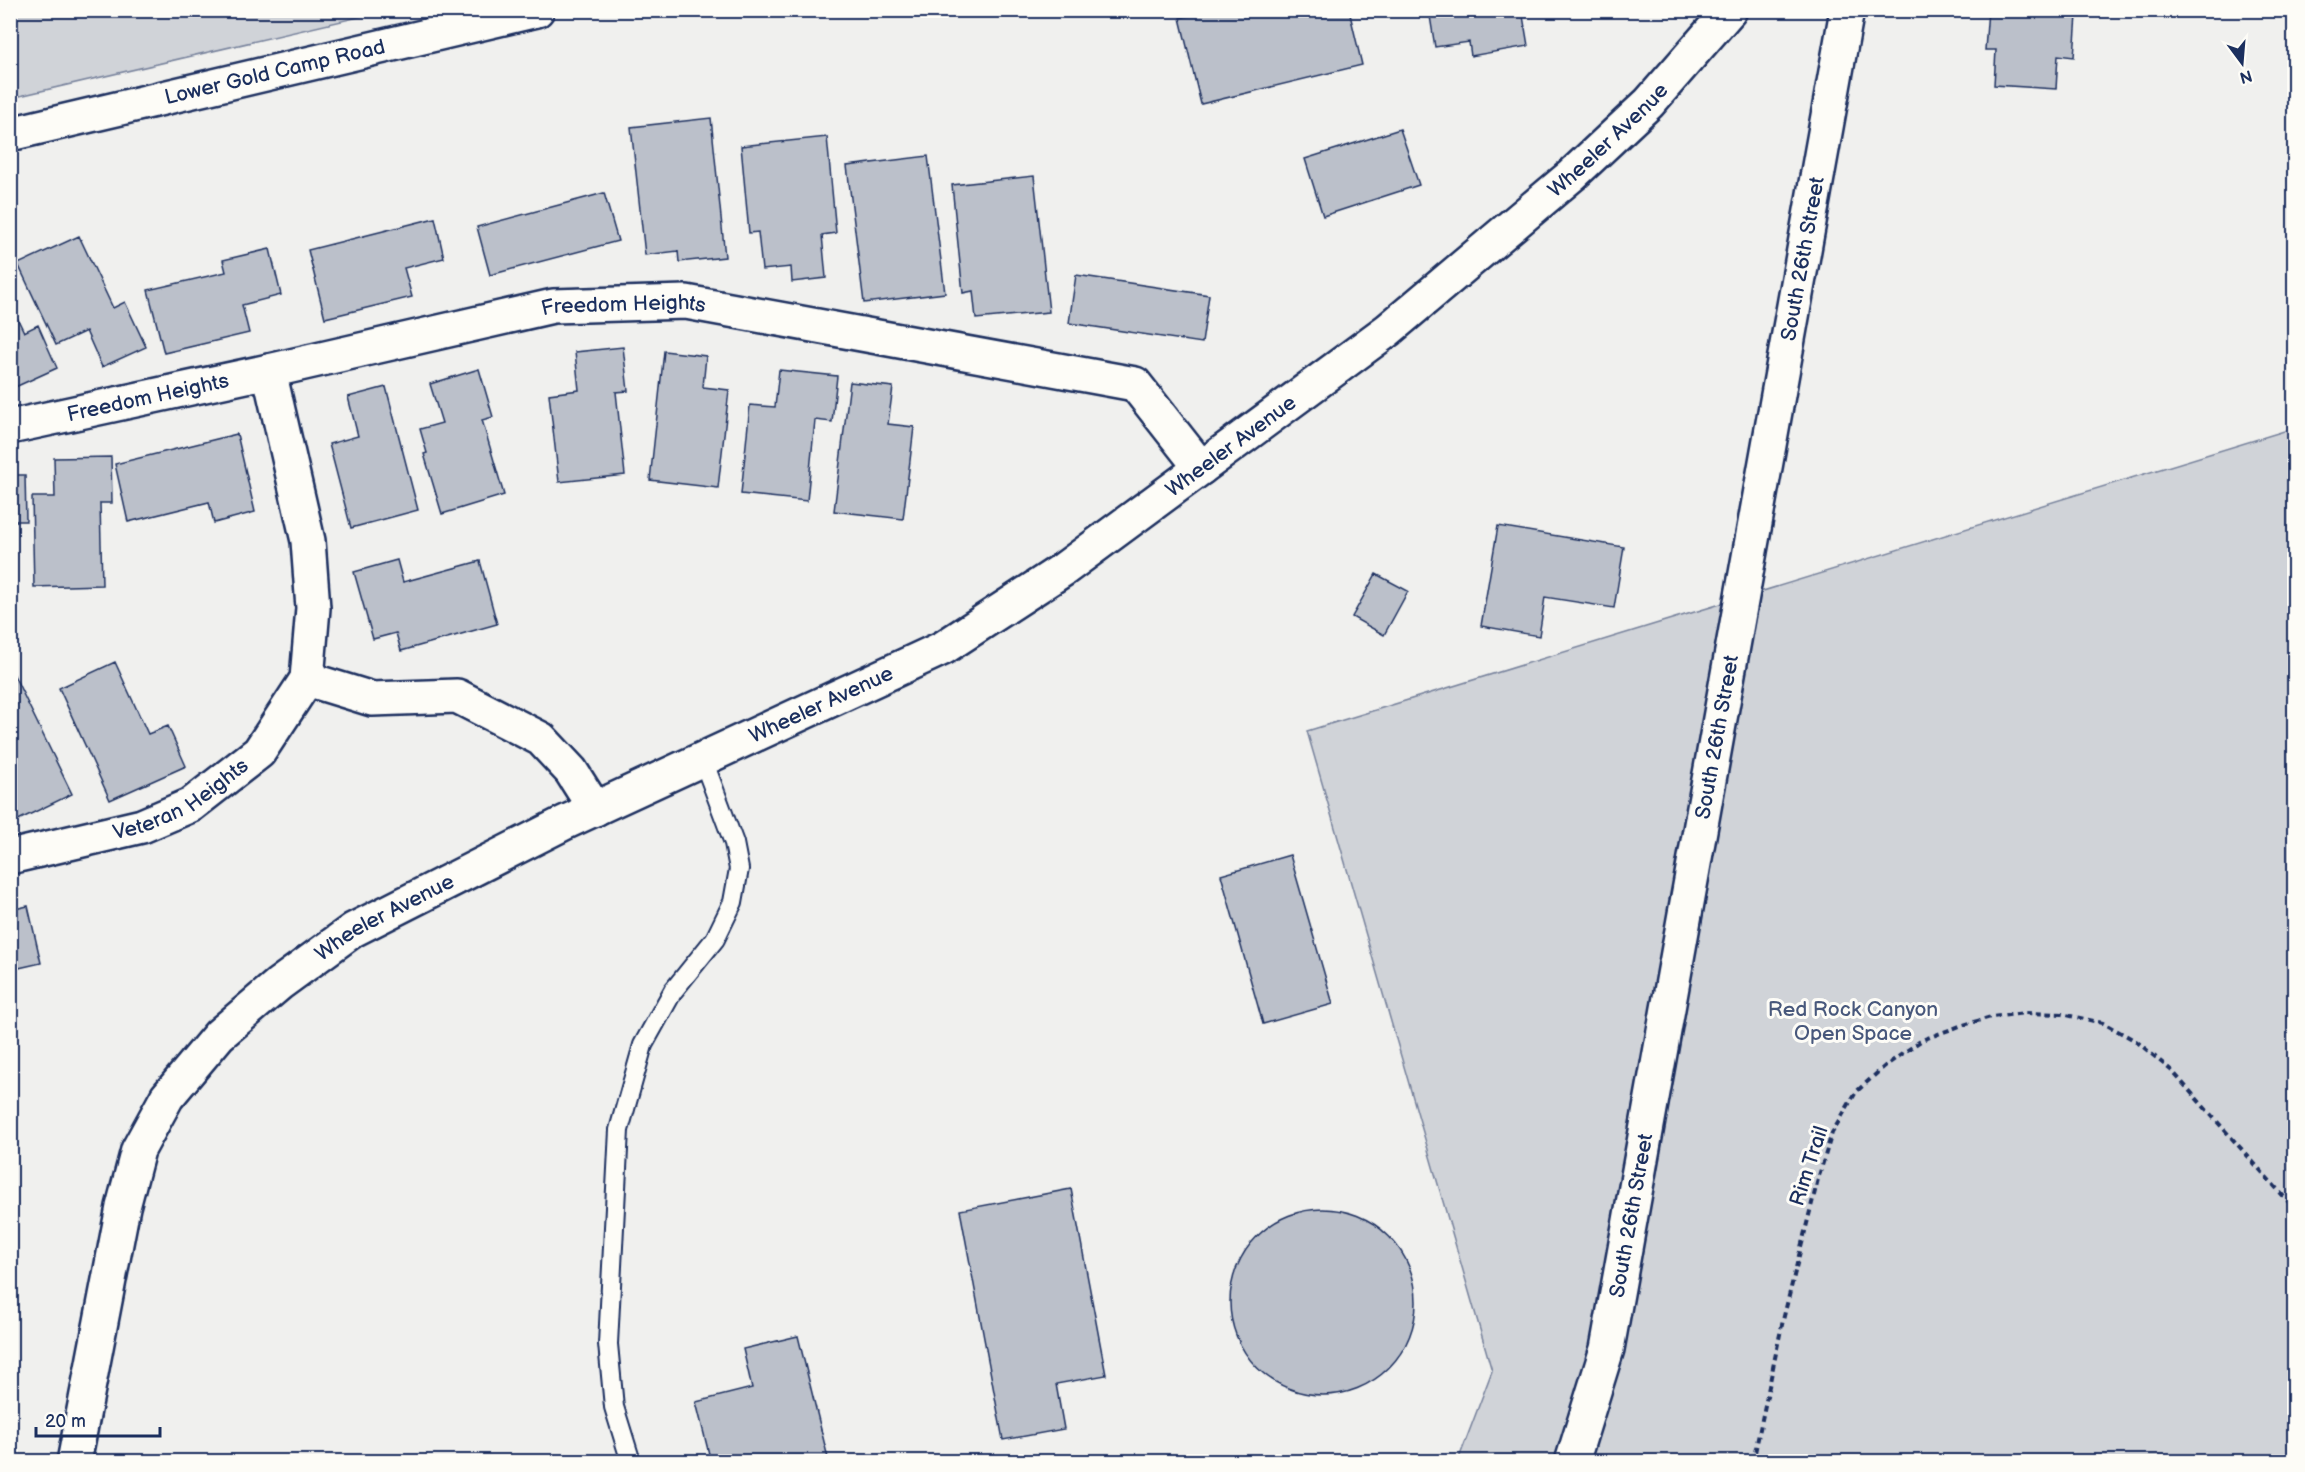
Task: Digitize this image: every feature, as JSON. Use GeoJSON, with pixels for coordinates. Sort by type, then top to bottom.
{"type":"FeatureCollection","features":[{"type":"Feature","properties":{"kind":"street","name":"Lower Gold Camp Road"},"geometry":{"type":"LineString","coordinates":[[10,134],[537,10]]}},
{"type":"Feature","properties":{"kind":"street","name":"Wheeler Avenue"},"geometry":{"type":"LineString","coordinates":[[74,1461],[123,1207],[138,1150],[167,1097],[219,1035],[279,984],[353,930],[595,809],[943,648],[1064,569],[1388,330],[1572,175],[1649,103],[1730,10]]}},
{"type":"Feature","properties":{"kind":"street","name":"South 26th Street"},"geometry":{"type":"LineString","coordinates":[[1572,1461],[1607,1348],[1847,10]]}},
{"type":"Feature","properties":{"kind":"street","name":"Freedom Heights"},"geometry":{"type":"LineString","coordinates":[[10,427],[553,306],[686,302],[1135,384],[1201,468]]}},
{"type":"Feature","properties":{"kind":"street","name":"Veteran Heights"},"geometry":{"type":"LineString","coordinates":[[10,857],[142,826],[191,805],[259,752],[307,679],[313,608],[308,541],[269,371]]}},
{"type":"Feature","properties":{"kind":"street"},"geometry":{"type":"LineString","coordinates":[[307,679],[372,699],[457,696],[541,740],[571,771],[595,809]]}},
{"type":"Feature","properties":{"kind":"lane"},"geometry":{"type":"LineString","coordinates":[[631,1461],[614,1407],[608,1344],[620,1130],[643,1045],[673,990],[715,939],[733,902],[739,869],[734,843],[703,760]]}},
{"type":"Feature","properties":{"kind":"path","name":"Rim Trail"},"geometry":{"type":"LineString","coordinates":[[1753,1461],[1783,1320],[1818,1179],[1832,1133],[1856,1092],[1885,1066],[1922,1040],[1991,1017],[2025,1013],[2062,1014],[2103,1023],[2136,1041],[2172,1071],[2295,1208]]}},
{"type":"Feature","properties":{"kind":"green space"},"geometry":{"type":"Polygon","coordinates":[[[11,10],[385,10],[385,11],[11,98],[11,10]]]}},
{"type":"Feature","properties":{"kind":"green space","name":"Red Rock Canyon Open Space"},"geometry":{"type":"Polygon","coordinates":[[[2294,428],[2294,1461],[1458,1461],[1492,1371],[1307,731],[2294,428]]]}},
{"type":"Feature","properties":{"kind":"building"},"geometry":{"type":"Polygon","coordinates":[[[1212,10],[1349,10],[1362,65],[1201,104],[1180,18],[1212,10]]]}},
{"type":"Feature","properties":{"kind":"building"},"geometry":{"type":"Polygon","coordinates":[[[1429,10],[1522,10],[1528,46],[1471,56],[1469,42],[1435,47],[1429,10]]]}},
{"type":"Feature","properties":{"kind":"building"},"geometry":{"type":"Polygon","coordinates":[[[1988,10],[2077,15],[2074,57],[2058,55],[2056,89],[1994,85],[1996,50],[1985,50],[1988,10]]]}},
{"type":"Feature","properties":{"kind":"building"},"geometry":{"type":"Polygon","coordinates":[[[711,118],[725,257],[679,262],[678,251],[645,255],[631,127],[711,118]]]}},
{"type":"Feature","properties":{"kind":"building"},"geometry":{"type":"Polygon","coordinates":[[[1400,129],[1419,185],[1323,216],[1305,159],[1400,129]]]}},
{"type":"Feature","properties":{"kind":"building"},"geometry":{"type":"Polygon","coordinates":[[[827,137],[836,233],[822,235],[826,278],[792,282],[791,267],[762,270],[758,232],[749,233],[741,146],[827,137]]]}},
{"type":"Feature","properties":{"kind":"building"},"geometry":{"type":"Polygon","coordinates":[[[928,156],[945,293],[864,303],[847,166],[928,156]]]}},
{"type":"Feature","properties":{"kind":"building"},"geometry":{"type":"Polygon","coordinates":[[[1034,176],[1049,312],[976,319],[973,291],[963,293],[952,185],[1034,176]]]}},
{"type":"Feature","properties":{"kind":"building"},"geometry":{"type":"Polygon","coordinates":[[[604,193],[618,241],[490,275],[477,227],[604,193]]]}},
{"type":"Feature","properties":{"kind":"building"},"geometry":{"type":"Polygon","coordinates":[[[435,218],[444,258],[404,268],[412,297],[325,318],[308,250],[435,218]]]}},
{"type":"Feature","properties":{"kind":"building"},"geometry":{"type":"Polygon","coordinates":[[[79,236],[113,308],[125,302],[146,347],[102,367],[86,331],[56,345],[18,264],[79,236]]]}},
{"type":"Feature","properties":{"kind":"building"},"geometry":{"type":"Polygon","coordinates":[[[270,249],[281,295],[242,305],[249,333],[164,353],[148,290],[226,272],[223,260],[270,249]]]}},
{"type":"Feature","properties":{"kind":"building"},"geometry":{"type":"Polygon","coordinates":[[[1076,275],[1209,295],[1202,343],[1069,323],[1076,275]]]}},
{"type":"Feature","properties":{"kind":"building"},"geometry":{"type":"Polygon","coordinates":[[[10,303],[24,332],[38,325],[57,368],[13,388],[10,383],[10,303]]]}},
{"type":"Feature","properties":{"kind":"building"},"geometry":{"type":"Polygon","coordinates":[[[623,347],[628,391],[616,392],[625,475],[559,482],[549,394],[579,390],[575,352],[623,347]]]}},
{"type":"Feature","properties":{"kind":"building"},"geometry":{"type":"Polygon","coordinates":[[[664,351],[706,356],[703,387],[729,390],[718,488],[650,480],[664,351]]]}},
{"type":"Feature","properties":{"kind":"building"},"geometry":{"type":"Polygon","coordinates":[[[479,369],[493,417],[482,420],[504,495],[442,514],[424,454],[427,453],[420,429],[442,423],[430,384],[479,369]]]}},
{"type":"Feature","properties":{"kind":"building"},"geometry":{"type":"Polygon","coordinates":[[[779,370],[837,376],[832,422],[815,420],[807,501],[741,494],[750,405],[775,407],[779,370]]]}},
{"type":"Feature","properties":{"kind":"building"},"geometry":{"type":"Polygon","coordinates":[[[850,382],[893,387],[888,424],[914,427],[903,519],[834,511],[850,382]]]}},
{"type":"Feature","properties":{"kind":"building"},"geometry":{"type":"Polygon","coordinates":[[[386,387],[418,510],[351,528],[329,444],[358,436],[348,397],[386,387]]]}},
{"type":"Feature","properties":{"kind":"building"},"geometry":{"type":"Polygon","coordinates":[[[237,434],[255,512],[214,523],[209,502],[128,522],[115,464],[237,434]]]}},
{"type":"Feature","properties":{"kind":"building"},"geometry":{"type":"Polygon","coordinates":[[[111,457],[112,503],[100,503],[102,585],[34,587],[32,497],[55,497],[54,458],[111,457]]]}},
{"type":"Feature","properties":{"kind":"building"},"geometry":{"type":"Polygon","coordinates":[[[10,475],[25,475],[26,521],[13,521],[14,604],[10,604],[10,475]]]}},
{"type":"Feature","properties":{"kind":"building"},"geometry":{"type":"Polygon","coordinates":[[[1498,526],[1624,547],[1614,608],[1545,597],[1539,636],[1481,626],[1498,526]]]}},
{"type":"Feature","properties":{"kind":"building"},"geometry":{"type":"Polygon","coordinates":[[[397,560],[403,582],[480,561],[497,624],[401,651],[396,633],[373,639],[354,572],[397,560]]]}},
{"type":"Feature","properties":{"kind":"building"},"geometry":{"type":"Polygon","coordinates":[[[1376,574],[1408,591],[1384,635],[1352,617],[1376,574]]]}},
{"type":"Feature","properties":{"kind":"building"},"geometry":{"type":"Polygon","coordinates":[[[115,662],[148,734],[168,726],[186,766],[110,800],[59,688],[115,662]]]}},
{"type":"Feature","properties":{"kind":"building"},"geometry":{"type":"Polygon","coordinates":[[[10,667],[72,794],[10,824],[10,667]]]}},
{"type":"Feature","properties":{"kind":"building"},"geometry":{"type":"Polygon","coordinates":[[[1290,855],[1333,1004],[1263,1024],[1221,875],[1290,855]]]}},
{"type":"Feature","properties":{"kind":"building"},"geometry":{"type":"Polygon","coordinates":[[[28,906],[41,963],[10,970],[10,910],[28,906]]]}},
{"type":"Feature","properties":{"kind":"building"},"geometry":{"type":"Polygon","coordinates":[[[1071,1189],[1106,1375],[1056,1384],[1064,1429],[1003,1440],[960,1210],[1071,1189]]]}},
{"type":"Feature","properties":{"kind":"building"},"geometry":{"type":"Polygon","coordinates":[[[1323,1209],[1359,1216],[1375,1224],[1389,1236],[1401,1250],[1409,1266],[1416,1302],[1409,1338],[1401,1354],[1389,1368],[1375,1380],[1359,1388],[1323,1395],[1287,1388],[1271,1380],[1257,1368],[1245,1354],[1237,1338],[1230,1302],[1237,1266],[1245,1250],[1257,1236],[1271,1224],[1287,1216],[1323,1209]]]}},
{"type":"Feature","properties":{"kind":"building"},"geometry":{"type":"Polygon","coordinates":[[[798,1336],[829,1462],[711,1462],[696,1402],[752,1388],[743,1349],[798,1336]]]}}]}
